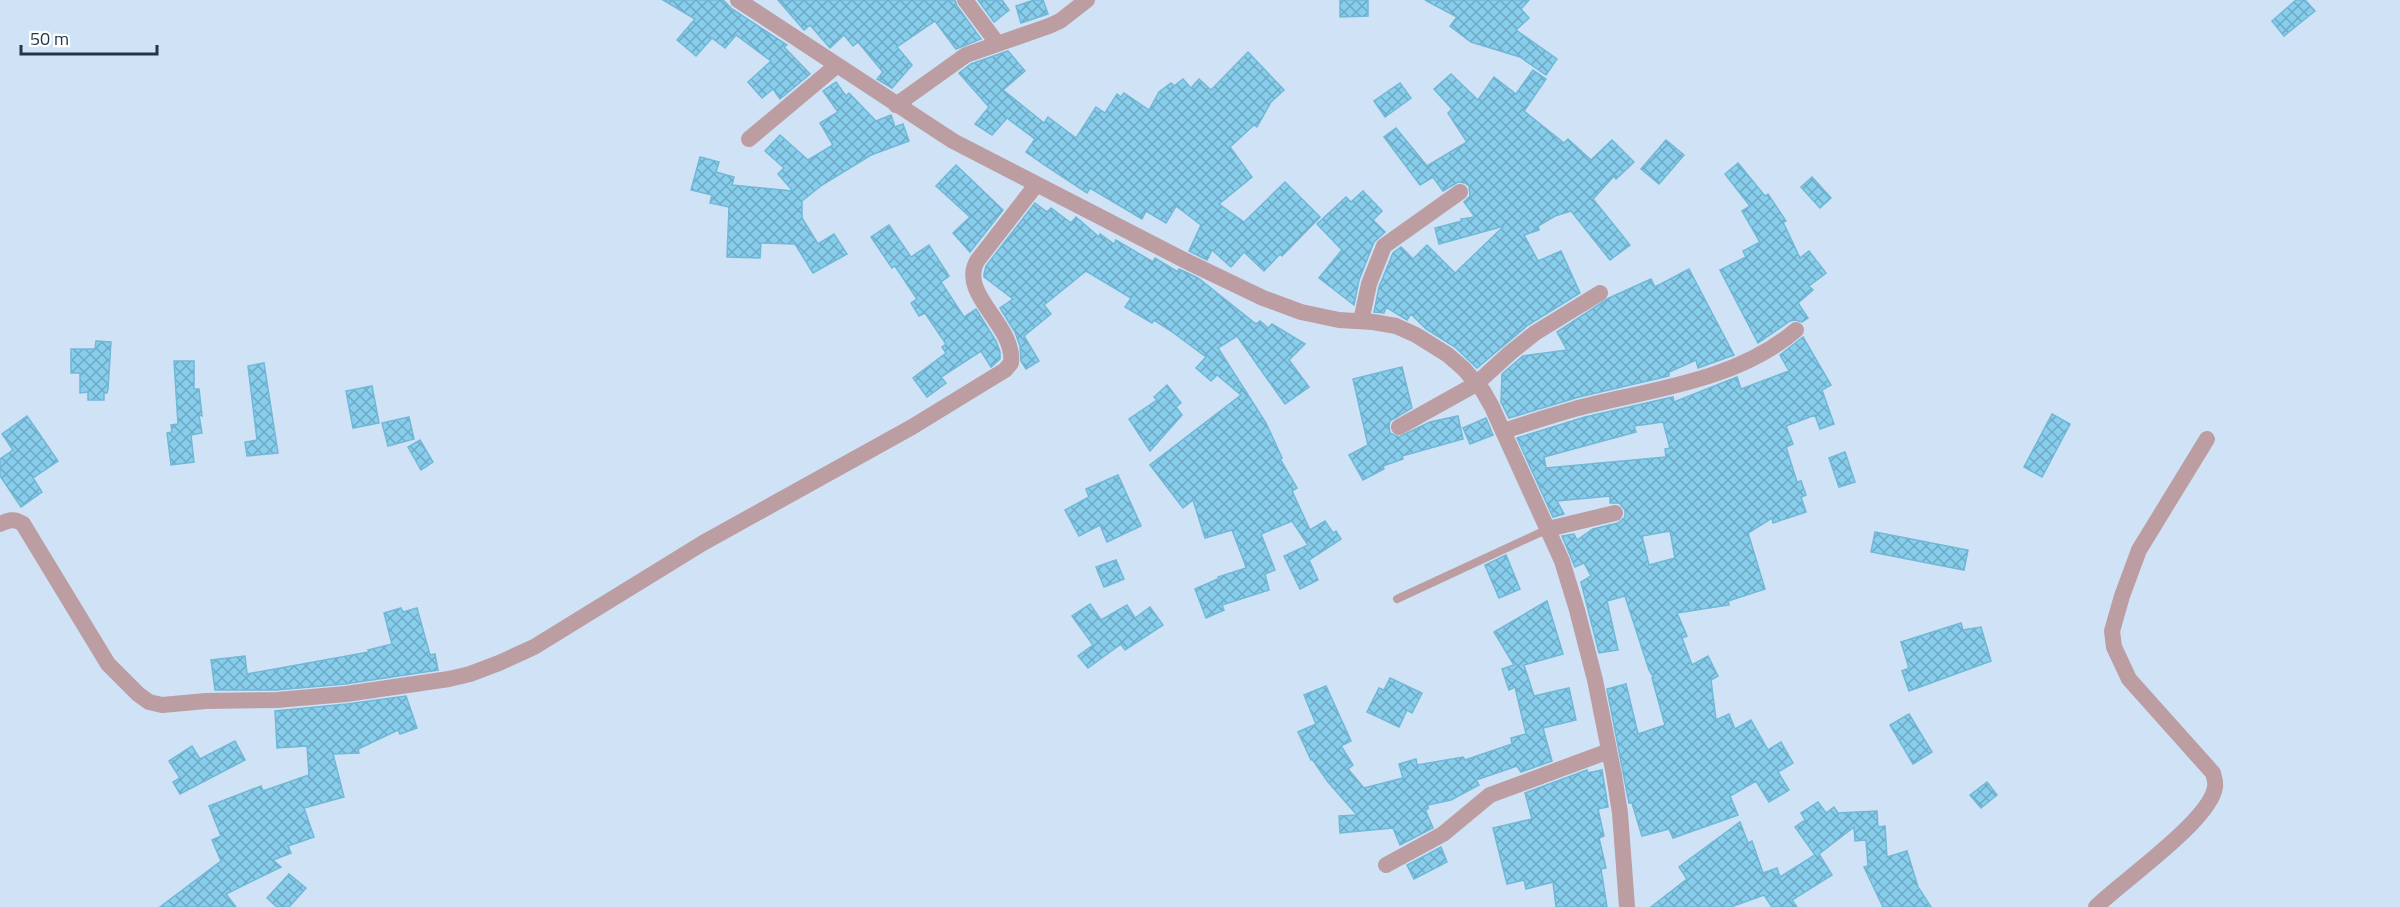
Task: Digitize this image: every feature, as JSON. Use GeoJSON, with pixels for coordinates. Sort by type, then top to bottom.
{"type":"FeatureCollection","features":[{"type":"Feature","properties":{"kind":"street"},"geometry":{"type":"LineString","coordinates":[[738,0],[953,141],[1036,185],[1263,298],[1318,317],[1396,326],[1416,335],[1448,355],[1487,399],[1548,529],[1573,594],[1595,680],[1620,813],[1627,907]]}},
{"type":"Feature","properties":{"kind":"street"},"geometry":{"type":"LineString","coordinates":[[964,0],[997,43]]}},
{"type":"Feature","properties":{"kind":"street"},"geometry":{"type":"LineString","coordinates":[[896,105],[966,55],[1054,24],[1088,0]]}},
{"type":"Feature","properties":{"kind":"street"},"geometry":{"type":"LineString","coordinates":[[749,139],[836,66]]}},
{"type":"Feature","properties":{"kind":"street"},"geometry":{"type":"LineString","coordinates":[[0,524],[9,519],[23,524],[108,664],[124,682],[149,702],[162,705],[206,701],[277,700],[346,694],[470,674],[534,646],[703,543],[912,427],[1005,370],[1011,363],[1012,349],[974,284],[972,271],[977,261],[1036,185]]}},
{"type":"Feature","properties":{"kind":"street"},"geometry":{"type":"LineString","coordinates":[[1360,321],[1369,284],[1384,246],[1460,192]]}},
{"type":"Feature","properties":{"kind":"street"},"geometry":{"type":"LineString","coordinates":[[1399,427],[1476,384],[1535,333],[1600,293]]}},
{"type":"Feature","properties":{"kind":"street"},"geometry":{"type":"LineString","coordinates":[[1503,431],[1584,407],[1657,391],[1723,370],[1764,354],[1796,330]]}},
{"type":"Feature","properties":{"kind":"street"},"geometry":{"type":"LineString","coordinates":[[2096,907],[2114,889],[2175,840],[2198,816],[2208,803],[2215,788],[2213,773],[2129,679],[2114,647],[2112,631],[2139,550],[2207,439]]}},
{"type":"Feature","properties":{"kind":"street"},"geometry":{"type":"LineString","coordinates":[[1548,529],[1615,513]]}},
{"type":"Feature","properties":{"kind":"street"},"geometry":{"type":"LineString","coordinates":[[1386,865],[1443,834],[1490,795],[1609,751]]}},
{"type":"Feature","properties":{"kind":"lane"},"geometry":{"type":"LineString","coordinates":[[1397,598],[1548,529]]}},
{"type":"Feature","properties":{"kind":"building"},"geometry":{"type":"Polygon","coordinates":[[[663,0],[723,0],[732,9],[787,45],[784,47],[810,74],[780,99],[773,89],[762,98],[748,82],[771,61],[736,35],[725,48],[712,38],[696,56],[677,40],[695,19],[663,0]]]}},
{"type":"Feature","properties":{"kind":"building"},"geometry":{"type":"Polygon","coordinates":[[[778,0],[955,0],[981,39],[956,49],[935,21],[897,47],[912,65],[892,88],[877,79],[883,72],[858,42],[853,46],[844,35],[830,48],[810,25],[804,30],[778,0]]]}},
{"type":"Feature","properties":{"kind":"building"},"geometry":{"type":"Polygon","coordinates":[[[978,0],[1002,0],[1009,10],[994,22],[978,0]]]}},
{"type":"Feature","properties":{"kind":"building"},"geometry":{"type":"Polygon","coordinates":[[[1034,0],[1043,0],[1048,14],[1021,23],[1016,6],[1034,0]]]}},
{"type":"Feature","properties":{"kind":"building"},"geometry":{"type":"Polygon","coordinates":[[[1340,0],[1368,0],[1368,16],[1340,17],[1340,0]]]}},
{"type":"Feature","properties":{"kind":"building"},"geometry":{"type":"Polygon","coordinates":[[[1425,0],[1529,0],[1521,9],[1529,18],[1516,30],[1557,59],[1546,75],[1520,57],[1471,42],[1450,26],[1457,17],[1425,0]]]}},
{"type":"Feature","properties":{"kind":"building"},"geometry":{"type":"Polygon","coordinates":[[[2296,0],[2305,0],[2315,11],[2284,36],[2272,21],[2296,0]]]}},
{"type":"Feature","properties":{"kind":"building"},"geometry":{"type":"Polygon","coordinates":[[[1008,51],[1025,71],[1003,90],[1044,123],[1048,117],[1076,138],[1096,107],[1105,113],[1117,94],[1121,97],[1124,93],[1149,110],[1159,92],[1171,83],[1174,86],[1183,79],[1191,88],[1199,79],[1211,90],[1248,52],[1284,90],[1271,102],[1257,127],[1254,125],[1230,147],[1252,177],[1219,204],[1244,222],[1285,182],[1320,217],[1264,271],[1244,252],[1231,267],[1212,250],[1207,260],[1189,251],[1201,225],[1176,206],[1166,223],[1146,211],[1142,219],[1090,188],[1087,193],[1026,152],[1035,139],[1007,118],[992,135],[975,124],[989,107],[959,73],[971,64],[1008,51]]]}},
{"type":"Feature","properties":{"kind":"building"},"geometry":{"type":"Polygon","coordinates":[[[1533,70],[1546,79],[1524,111],[1564,143],[1568,139],[1591,160],[1612,140],[1634,162],[1616,179],[1614,176],[1593,199],[1630,245],[1610,260],[1571,211],[1555,216],[1538,226],[1539,230],[1524,235],[1538,261],[1561,251],[1580,293],[1528,325],[1477,368],[1455,347],[1426,329],[1411,314],[1407,320],[1386,307],[1384,313],[1374,312],[1379,287],[1393,253],[1401,247],[1413,259],[1427,245],[1455,273],[1504,226],[1439,244],[1435,228],[1475,217],[1464,202],[1470,196],[1469,186],[1458,182],[1443,191],[1433,177],[1420,185],[1384,137],[1396,128],[1427,166],[1467,142],[1448,113],[1452,109],[1434,89],[1451,74],[1478,100],[1494,77],[1516,94],[1533,70]]]}},
{"type":"Feature","properties":{"kind":"building"},"geometry":{"type":"Polygon","coordinates":[[[836,82],[846,96],[849,93],[876,121],[891,115],[895,127],[903,124],[909,141],[871,155],[822,185],[802,201],[802,218],[818,244],[834,234],[847,254],[813,273],[795,244],[761,243],[760,258],[727,257],[729,207],[710,203],[712,195],[691,190],[700,157],[719,162],[716,172],[734,177],[732,185],[793,191],[778,174],[784,168],[765,151],[780,135],[808,160],[833,145],[820,123],[838,112],[823,91],[836,82]]]}},
{"type":"Feature","properties":{"kind":"building"},"geometry":{"type":"Polygon","coordinates":[[[1400,83],[1411,98],[1385,117],[1374,101],[1400,83]]]}},
{"type":"Feature","properties":{"kind":"building"},"geometry":{"type":"Polygon","coordinates":[[[1666,140],[1684,155],[1659,184],[1641,169],[1666,140]]]}},
{"type":"Feature","properties":{"kind":"building"},"geometry":{"type":"Polygon","coordinates":[[[1738,163],[1765,196],[1768,194],[1786,221],[1783,222],[1800,258],[1809,251],[1826,273],[1809,286],[1813,290],[1798,303],[1808,318],[1802,322],[1790,321],[1758,343],[1720,270],[1746,257],[1743,251],[1760,242],[1742,211],[1750,206],[1725,174],[1738,163]]]}},
{"type":"Feature","properties":{"kind":"building"},"geometry":{"type":"Polygon","coordinates":[[[956,165],[1003,210],[970,252],[953,233],[970,217],[936,186],[956,165]]]}},
{"type":"Feature","properties":{"kind":"building"},"geometry":{"type":"Polygon","coordinates":[[[1812,177],[1831,198],[1820,208],[1801,187],[1812,177]]]}},
{"type":"Feature","properties":{"kind":"building"},"geometry":{"type":"Polygon","coordinates":[[[1363,191],[1382,211],[1373,220],[1385,232],[1374,242],[1359,280],[1354,305],[1319,278],[1342,250],[1317,224],[1346,197],[1351,202],[1363,191]]]}},
{"type":"Feature","properties":{"kind":"building"},"geometry":{"type":"Polygon","coordinates":[[[1035,203],[1047,212],[1051,208],[1071,223],[1076,217],[1099,237],[1100,234],[1114,244],[1116,240],[1153,262],[1155,258],[1178,272],[1179,269],[1198,278],[1256,324],[1260,321],[1268,328],[1272,324],[1305,344],[1289,360],[1309,387],[1285,404],[1237,336],[1218,348],[1266,423],[1282,458],[1280,459],[1297,488],[1292,491],[1310,530],[1325,521],[1333,533],[1336,531],[1341,539],[1309,560],[1318,580],[1300,589],[1284,556],[1308,545],[1292,521],[1261,534],[1275,570],[1265,574],[1269,590],[1222,605],[1224,610],[1206,618],[1195,589],[1218,577],[1246,568],[1245,564],[1232,530],[1205,538],[1193,500],[1183,508],[1150,465],[1241,395],[1217,375],[1211,381],[1196,368],[1206,357],[1154,320],[1152,323],[1125,307],[1131,298],[1086,271],[1044,305],[1051,314],[1024,336],[1039,361],[1026,369],[1021,361],[1020,346],[1015,332],[1000,308],[1013,299],[984,277],[984,274],[986,266],[1035,203]]]}},
{"type":"Feature","properties":{"kind":"building"},"geometry":{"type":"Polygon","coordinates":[[[889,225],[911,257],[929,245],[949,276],[941,282],[964,317],[976,309],[996,341],[1000,352],[1000,359],[991,367],[981,351],[941,377],[946,383],[927,397],[913,378],[946,353],[942,347],[946,344],[925,313],[919,316],[911,303],[917,299],[895,266],[892,268],[871,237],[889,225]]]}},
{"type":"Feature","properties":{"kind":"building"},"geometry":{"type":"Polygon","coordinates":[[[1689,269],[1734,355],[1698,368],[1696,360],[1669,372],[1669,376],[1579,397],[1509,418],[1501,402],[1502,374],[1523,356],[1567,350],[1557,332],[1609,298],[1651,279],[1655,287],[1689,269]]]}},
{"type":"Feature","properties":{"kind":"building"},"geometry":{"type":"Polygon","coordinates":[[[1803,337],[1831,385],[1822,390],[1834,424],[1820,429],[1815,415],[1786,426],[1793,444],[1786,447],[1797,482],[1801,481],[1806,495],[1801,497],[1806,512],[1773,523],[1772,518],[1748,533],[1765,589],[1728,601],[1729,605],[1677,613],[1687,636],[1682,638],[1692,665],[1708,656],[1718,676],[1711,680],[1716,720],[1729,714],[1735,729],[1751,720],[1768,750],[1781,742],[1793,763],[1778,772],[1789,790],[1769,802],[1756,781],[1730,796],[1738,815],[1673,838],[1669,829],[1642,836],[1632,803],[1629,803],[1607,689],[1626,684],[1638,734],[1665,725],[1652,678],[1654,678],[1649,670],[1625,596],[1607,601],[1618,650],[1599,653],[1581,582],[1591,576],[1584,563],[1575,567],[1562,536],[1574,534],[1577,540],[1593,529],[1618,523],[1625,517],[1625,510],[1619,503],[1610,503],[1610,496],[1557,501],[1564,514],[1553,517],[1517,438],[1585,417],[1673,397],[1674,402],[1737,377],[1741,389],[1789,371],[1780,355],[1803,337]],[[1663,422],[1634,426],[1636,432],[1544,457],[1546,468],[1666,457],[1665,449],[1670,448],[1663,422]],[[1670,531],[1642,536],[1649,565],[1675,558],[1670,531]]]}},
{"type":"Feature","properties":{"kind":"building"},"geometry":{"type":"Polygon","coordinates":[[[96,341],[111,342],[108,389],[107,393],[104,393],[104,400],[88,400],[88,392],[80,393],[80,373],[71,373],[71,349],[95,349],[96,341]]]}},
{"type":"Feature","properties":{"kind":"building"},"geometry":{"type":"Polygon","coordinates":[[[174,361],[194,361],[194,389],[199,389],[202,433],[191,435],[194,462],[171,465],[167,433],[172,432],[171,425],[178,424],[174,361]]]}},
{"type":"Feature","properties":{"kind":"building"},"geometry":{"type":"Polygon","coordinates":[[[264,363],[278,453],[247,456],[245,442],[257,440],[248,366],[264,363]]]}},
{"type":"Feature","properties":{"kind":"building"},"geometry":{"type":"Polygon","coordinates":[[[1402,367],[1412,408],[1390,421],[1390,433],[1399,437],[1430,422],[1458,416],[1463,439],[1402,456],[1403,459],[1383,466],[1384,469],[1363,480],[1349,455],[1368,445],[1353,379],[1402,367]]]}},
{"type":"Feature","properties":{"kind":"building"},"geometry":{"type":"Polygon","coordinates":[[[1167,385],[1181,403],[1176,407],[1182,415],[1150,451],[1129,419],[1157,400],[1154,397],[1167,385]]]}},
{"type":"Feature","properties":{"kind":"building"},"geometry":{"type":"Polygon","coordinates":[[[372,386],[379,423],[353,428],[346,391],[372,386]]]}},
{"type":"Feature","properties":{"kind":"building"},"geometry":{"type":"Polygon","coordinates":[[[2052,414],[2070,424],[2042,477],[2024,467],[2052,414]]]}},
{"type":"Feature","properties":{"kind":"building"},"geometry":{"type":"Polygon","coordinates":[[[27,416],[58,461],[33,478],[42,492],[21,507],[0,476],[0,459],[13,450],[2,434],[27,416]]]}},
{"type":"Feature","properties":{"kind":"building"},"geometry":{"type":"Polygon","coordinates":[[[409,417],[414,439],[388,446],[382,423],[409,417]]]}},
{"type":"Feature","properties":{"kind":"building"},"geometry":{"type":"Polygon","coordinates":[[[1486,418],[1493,435],[1470,444],[1463,428],[1486,418]]]}},
{"type":"Feature","properties":{"kind":"building"},"geometry":{"type":"Polygon","coordinates":[[[420,440],[433,462],[421,470],[408,447],[420,440]]]}},
{"type":"Feature","properties":{"kind":"building"},"geometry":{"type":"Polygon","coordinates":[[[1845,452],[1855,482],[1839,487],[1829,458],[1845,452]]]}},
{"type":"Feature","properties":{"kind":"building"},"geometry":{"type":"Polygon","coordinates":[[[1118,475],[1141,526],[1107,542],[1100,525],[1079,536],[1065,510],[1089,497],[1086,489],[1118,475]]]}},
{"type":"Feature","properties":{"kind":"building"},"geometry":{"type":"Polygon","coordinates":[[[1875,532],[1968,550],[1964,570],[1871,552],[1875,532]]]}},
{"type":"Feature","properties":{"kind":"building"},"geometry":{"type":"Polygon","coordinates":[[[1506,555],[1520,589],[1499,598],[1485,565],[1506,555]]]}},
{"type":"Feature","properties":{"kind":"building"},"geometry":{"type":"Polygon","coordinates":[[[1116,560],[1124,579],[1104,587],[1096,567],[1116,560]]]}},
{"type":"Feature","properties":{"kind":"building"},"geometry":{"type":"Polygon","coordinates":[[[1547,601],[1563,654],[1524,665],[1534,696],[1569,688],[1576,720],[1543,728],[1552,761],[1521,772],[1517,766],[1476,780],[1479,785],[1451,800],[1428,805],[1428,809],[1425,809],[1433,828],[1400,845],[1393,828],[1340,833],[1339,816],[1357,815],[1311,760],[1298,732],[1316,724],[1304,695],[1326,686],[1351,741],[1341,746],[1353,765],[1348,769],[1364,788],[1403,778],[1399,764],[1416,759],[1417,765],[1463,757],[1465,760],[1512,744],[1511,738],[1526,734],[1515,687],[1509,690],[1502,669],[1514,665],[1494,632],[1547,601]]]}},
{"type":"Feature","properties":{"kind":"building"},"geometry":{"type":"Polygon","coordinates":[[[1090,604],[1101,620],[1127,605],[1135,618],[1150,607],[1163,625],[1125,650],[1121,644],[1088,668],[1078,656],[1093,645],[1072,616],[1090,604]]]}},
{"type":"Feature","properties":{"kind":"building"},"geometry":{"type":"Polygon","coordinates":[[[401,608],[403,612],[417,608],[430,655],[435,654],[438,670],[345,684],[276,690],[215,690],[211,660],[245,656],[247,674],[369,652],[368,650],[392,644],[384,613],[401,608]]]}},
{"type":"Feature","properties":{"kind":"building"},"geometry":{"type":"Polygon","coordinates":[[[1961,623],[1963,630],[1981,627],[1991,661],[1909,691],[1902,671],[1909,668],[1901,642],[1961,623]]]}},
{"type":"Feature","properties":{"kind":"building"},"geometry":{"type":"Polygon","coordinates":[[[1390,678],[1422,693],[1412,713],[1407,710],[1399,727],[1367,712],[1379,688],[1384,690],[1390,678]]]}},
{"type":"Feature","properties":{"kind":"building"},"geometry":{"type":"Polygon","coordinates":[[[406,696],[417,728],[400,734],[398,730],[358,749],[359,753],[333,754],[344,797],[304,808],[314,837],[288,846],[291,853],[273,860],[281,867],[226,894],[236,907],[160,907],[221,861],[212,840],[221,836],[209,806],[261,786],[263,791],[309,775],[307,746],[277,748],[275,711],[406,696]]]}},
{"type":"Feature","properties":{"kind":"building"},"geometry":{"type":"Polygon","coordinates":[[[1909,714],[1932,752],[1913,764],[1890,725],[1909,714]]]}},
{"type":"Feature","properties":{"kind":"building"},"geometry":{"type":"Polygon","coordinates":[[[235,741],[245,760],[180,794],[173,782],[180,778],[169,761],[192,746],[200,759],[235,741]]]}},
{"type":"Feature","properties":{"kind":"building"},"geometry":{"type":"Polygon","coordinates":[[[1587,770],[1588,773],[1602,770],[1608,807],[1598,809],[1604,836],[1599,838],[1606,868],[1601,869],[1607,907],[1556,907],[1553,882],[1526,889],[1524,880],[1507,884],[1493,828],[1532,819],[1525,793],[1587,770]]]}},
{"type":"Feature","properties":{"kind":"building"},"geometry":{"type":"Polygon","coordinates":[[[1987,782],[1997,795],[1981,808],[1970,795],[1987,782]]]}},
{"type":"Feature","properties":{"kind":"building"},"geometry":{"type":"Polygon","coordinates":[[[1818,802],[1826,813],[1834,807],[1838,813],[1877,811],[1878,827],[1885,826],[1887,857],[1907,851],[1918,887],[1931,907],[1883,907],[1864,867],[1868,866],[1866,840],[1855,841],[1854,827],[1819,854],[1832,875],[1792,900],[1797,907],[1772,907],[1764,895],[1731,907],[1651,907],[1687,879],[1679,867],[1740,822],[1748,843],[1752,841],[1763,873],[1777,868],[1780,877],[1815,855],[1795,827],[1805,820],[1801,813],[1818,802]]]}},
{"type":"Feature","properties":{"kind":"building"},"geometry":{"type":"Polygon","coordinates":[[[1441,847],[1447,862],[1414,879],[1407,865],[1441,847]]]}},
{"type":"Feature","properties":{"kind":"building"},"geometry":{"type":"Polygon","coordinates":[[[289,874],[306,888],[289,907],[277,907],[267,898],[289,874]]]}}]}
